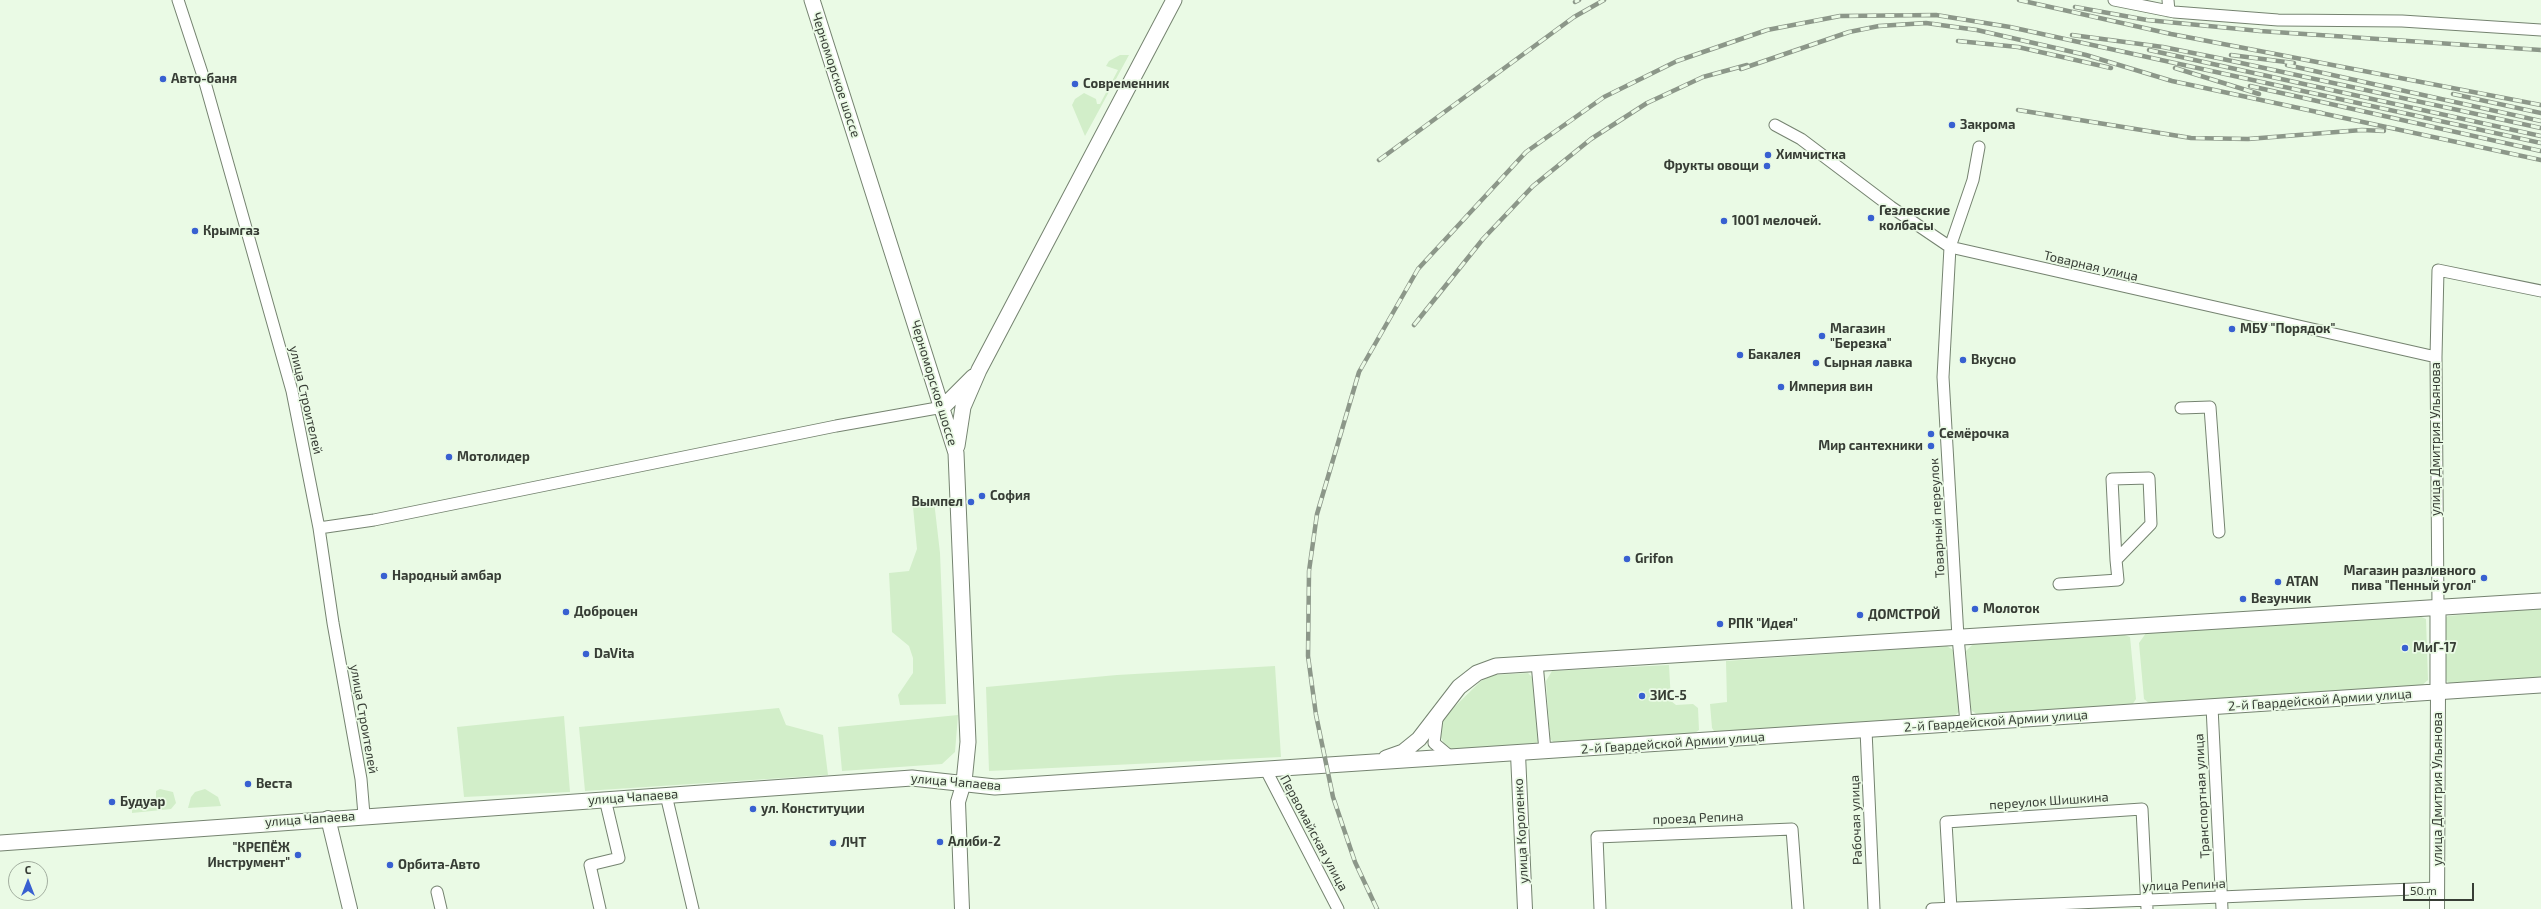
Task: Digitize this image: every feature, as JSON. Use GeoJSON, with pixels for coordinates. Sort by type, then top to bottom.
{"type":"FeatureCollection","features":[{"type":"Feature","properties":{"kind":"main road","name":"Черноморское шоссе"},"geometry":{"type":"LineString","coordinates":[[812,0],[943,407],[956,453],[968,742],[964,782]]}},
{"type":"Feature","properties":{"kind":"main road"},"geometry":{"type":"LineString","coordinates":[[956,453],[963,407],[979,370],[1174,0]]}},
{"type":"Feature","properties":{"kind":"main road"},"geometry":{"type":"LineString","coordinates":[[943,407],[979,370]]}},
{"type":"Feature","properties":{"kind":"main road"},"geometry":{"type":"LineString","coordinates":[[1372,764],[1403,752],[1419,739],[1459,687],[1477,673],[1496,666],[2541,601]]}},
{"type":"Feature","properties":{"kind":"main road"},"geometry":{"type":"LineString","coordinates":[[2438,607],[2438,692]]}},
{"type":"Feature","properties":{"kind":"main road","name":"2-й Гвардейской Армии улица"},"geometry":{"type":"LineString","coordinates":[[1372,764],[1545,751],[2541,685]]}},
{"type":"Feature","properties":{"kind":"main road"},"geometry":{"type":"LineString","coordinates":[[968,742],[972,765],[984,779],[1039,784]]}},
{"type":"Feature","properties":{"kind":"main road","name":"улица Чапаева"},"geometry":{"type":"LineString","coordinates":[[0,843],[364,815],[912,778],[964,782],[995,787],[1372,764]]}},
{"type":"Feature","properties":{"kind":"street","name":"улица Строителей"},"geometry":{"type":"LineString","coordinates":[[178,0],[204,79],[292,391],[319,528],[333,623],[361,779],[364,815]]}},
{"type":"Feature","properties":{"kind":"street"},"geometry":{"type":"LineString","coordinates":[[2114,0],[2169,5],[2278,20],[2402,21],[2541,30]]}},
{"type":"Feature","properties":{"kind":"street","name":"Товарная улица"},"geometry":{"type":"LineString","coordinates":[[1775,124],[1801,139],[1891,208],[1950,248],[2436,357]]}},
{"type":"Feature","properties":{"kind":"street","name":"Товарный переулок"},"geometry":{"type":"LineString","coordinates":[[1966,723],[1958,637],[1943,377],[1950,248],[1973,180],[1979,147]]}},
{"type":"Feature","properties":{"kind":"street","name":"улица Дмитрия Ульянова"},"geometry":{"type":"LineString","coordinates":[[2438,607],[2436,357],[2438,270],[2541,291]]}},
{"type":"Feature","properties":{"kind":"street"},"geometry":{"type":"LineString","coordinates":[[319,528],[374,520],[836,426],[943,407]]}},
{"type":"Feature","properties":{"kind":"street"},"geometry":{"type":"LineString","coordinates":[[2181,408],[2210,407],[2219,532]]}},
{"type":"Feature","properties":{"kind":"street"},"geometry":{"type":"LineString","coordinates":[[2059,584],[2118,580],[2116,560],[2112,479],[2149,478],[2151,524],[2116,560]]}},
{"type":"Feature","properties":{"kind":"street"},"geometry":{"type":"LineString","coordinates":[[1537,663],[1545,751]]}},
{"type":"Feature","properties":{"kind":"street","name":"улица Дмитрия Ульянова"},"geometry":{"type":"LineString","coordinates":[[2437,909],[2438,692]]}},
{"type":"Feature","properties":{"kind":"street","name":"Транспортная улица"},"geometry":{"type":"LineString","coordinates":[[2212,707],[2222,909]]}},
{"type":"Feature","properties":{"kind":"street"},"geometry":{"type":"LineString","coordinates":[[1438,714],[1434,731],[1434,743],[1452,758]]}},
{"type":"Feature","properties":{"kind":"street","name":"Рабочая улица"},"geometry":{"type":"LineString","coordinates":[[1866,730],[1874,909]]}},
{"type":"Feature","properties":{"kind":"street","name":"улица Короленко"},"geometry":{"type":"LineString","coordinates":[[1518,754],[1525,909]]}},
{"type":"Feature","properties":{"kind":"street","name":"Первомайская улица"},"geometry":{"type":"LineString","coordinates":[[1266,770],[1338,909]]}},
{"type":"Feature","properties":{"kind":"street"},"geometry":{"type":"LineString","coordinates":[[962,909],[958,802],[964,782]]}},
{"type":"Feature","properties":{"kind":"street"},"geometry":{"type":"LineString","coordinates":[[666,795],[693,909]]}},
{"type":"Feature","properties":{"kind":"street"},"geometry":{"type":"LineString","coordinates":[[600,909],[590,865],[619,858],[605,799]]}},
{"type":"Feature","properties":{"kind":"street","name":"переулок Шишкина"},"geometry":{"type":"LineString","coordinates":[[1951,909],[1946,822],[2142,809],[2147,905]]}},
{"type":"Feature","properties":{"kind":"street"},"geometry":{"type":"LineString","coordinates":[[328,818],[350,909]]}},
{"type":"Feature","properties":{"kind":"street","name":"проезд Репина"},"geometry":{"type":"LineString","coordinates":[[1600,909],[1597,837],[1792,829],[1798,909]]}},
{"type":"Feature","properties":{"kind":"street","name":"улица Репина"},"geometry":{"type":"LineString","coordinates":[[1932,909],[2147,905],[2221,897],[2437,888]]}},
{"type":"Feature","properties":{"kind":"street"},"geometry":{"type":"LineString","coordinates":[[437,892],[441,909]]}},
{"type":"Feature","properties":{"kind":"green space"},"geometry":{"type":"Polygon","coordinates":[[[1120,55],[1129,55],[1085,136],[1072,105],[1075,99],[1084,93],[1096,99],[1097,104],[1100,104],[1118,70],[1106,66],[1109,61],[1120,55]]]}},
{"type":"Feature","properties":{"kind":"green space"},"geometry":{"type":"Polygon","coordinates":[[[934,501],[940,553],[946,704],[900,705],[898,695],[913,673],[913,658],[909,646],[892,632],[889,573],[909,571],[917,549],[913,507],[934,501]]]}},
{"type":"Feature","properties":{"kind":"green space"},"geometry":{"type":"Polygon","coordinates":[[[2541,608],[2541,677],[2449,683],[2444,678],[2443,620],[2448,616],[2541,608]]]}},
{"type":"Feature","properties":{"kind":"green space"},"geometry":{"type":"Polygon","coordinates":[[[2417,615],[2426,619],[2428,680],[2421,686],[2150,704],[2144,699],[2139,643],[2146,633],[2417,615]]]}},
{"type":"Feature","properties":{"kind":"green space"},"geometry":{"type":"Polygon","coordinates":[[[2122,634],[2130,637],[2136,699],[2132,705],[1978,715],[1971,710],[1966,651],[1973,644],[2122,634]]]}},
{"type":"Feature","properties":{"kind":"green space"},"geometry":{"type":"Polygon","coordinates":[[[1947,646],[1956,652],[1959,712],[1953,717],[1716,734],[1712,728],[1710,704],[1727,702],[1726,661],[1947,646]]]}},
{"type":"Feature","properties":{"kind":"green space"},"geometry":{"type":"Polygon","coordinates":[[[1669,665],[1671,701],[1676,705],[1693,704],[1698,708],[1699,730],[1692,735],[1556,744],[1550,739],[1546,681],[1552,671],[1669,665]]]}},
{"type":"Feature","properties":{"kind":"green space"},"geometry":{"type":"Polygon","coordinates":[[[1275,666],[1281,757],[989,771],[986,687],[1117,675],[1275,666]]]}},
{"type":"Feature","properties":{"kind":"green space"},"geometry":{"type":"Polygon","coordinates":[[[1528,673],[1537,682],[1540,739],[1533,746],[1454,751],[1444,743],[1438,732],[1441,720],[1481,681],[1493,675],[1528,673]]]}},
{"type":"Feature","properties":{"kind":"green space"},"geometry":{"type":"Polygon","coordinates":[[[779,708],[786,725],[823,735],[828,775],[585,791],[579,727],[779,708]]]}},
{"type":"Feature","properties":{"kind":"green space"},"geometry":{"type":"Polygon","coordinates":[[[958,715],[955,752],[942,764],[842,771],[838,727],[958,715]]]}},
{"type":"Feature","properties":{"kind":"green space"},"geometry":{"type":"Polygon","coordinates":[[[564,716],[570,792],[464,797],[457,727],[564,716]]]}},
{"type":"Feature","properties":{"kind":"green space"},"geometry":{"type":"Polygon","coordinates":[[[160,789],[173,792],[176,803],[171,809],[132,813],[132,808],[156,807],[156,791],[160,789]]]}},
{"type":"Feature","properties":{"kind":"green space"},"geometry":{"type":"Polygon","coordinates":[[[205,789],[218,797],[221,806],[188,808],[191,797],[195,792],[205,789]]]}},
{"type":"Feature","properties":{"kind":"railway"},"geometry":{"type":"LineString","coordinates":[[1575,2],[1579,0]]}},
{"type":"Feature","properties":{"kind":"railway"},"geometry":{"type":"LineString","coordinates":[[1379,160],[1574,17],[1604,0]]}},
{"type":"Feature","properties":{"kind":"railway"},"geometry":{"type":"LineString","coordinates":[[2019,0],[2171,34],[2541,105]]}},
{"type":"Feature","properties":{"kind":"railway"},"geometry":{"type":"LineString","coordinates":[[2075,7],[2147,20],[2260,31],[2541,50]]}},
{"type":"Feature","properties":{"kind":"railway"},"geometry":{"type":"LineString","coordinates":[[1377,909],[1355,862],[1333,797],[1316,715],[1308,656],[1309,571],[1317,514],[1359,372],[1418,269],[1526,152],[1604,97],[1677,61],[1767,30],[1840,16],[1936,15],[2010,27],[2541,143]]}},
{"type":"Feature","properties":{"kind":"railway"},"geometry":{"type":"LineString","coordinates":[[1741,69],[1849,32],[1879,26],[1926,23],[1977,30],[2086,55],[2172,81],[2322,113]]}},
{"type":"Feature","properties":{"kind":"railway"},"geometry":{"type":"LineString","coordinates":[[2072,35],[2163,47],[2541,128]]}},
{"type":"Feature","properties":{"kind":"railway"},"geometry":{"type":"LineString","coordinates":[[1958,41],[2018,47],[2111,68]]}},
{"type":"Feature","properties":{"kind":"railway"},"geometry":{"type":"LineString","coordinates":[[2149,50],[2541,136]]}},
{"type":"Feature","properties":{"kind":"railway"},"geometry":{"type":"LineString","coordinates":[[2231,55],[2294,63]]}},
{"type":"Feature","properties":{"kind":"railway"},"geometry":{"type":"LineString","coordinates":[[1414,325],[1483,239],[1533,186],[1591,139],[1647,103],[1703,77],[1747,65]]}},
{"type":"Feature","properties":{"kind":"railway"},"geometry":{"type":"LineString","coordinates":[[2287,65],[2541,121]]}},
{"type":"Feature","properties":{"kind":"railway"},"geometry":{"type":"LineString","coordinates":[[2175,68],[2259,94]]}},
{"type":"Feature","properties":{"kind":"railway"},"geometry":{"type":"LineString","coordinates":[[2250,86],[2541,151]]}},
{"type":"Feature","properties":{"kind":"railway"},"geometry":{"type":"LineString","coordinates":[[2453,94],[2541,113]]}},
{"type":"Feature","properties":{"kind":"railway"},"geometry":{"type":"LineString","coordinates":[[2018,110],[2191,138],[2248,139],[2362,130],[2384,131]]}},
{"type":"Feature","properties":{"kind":"railway"},"geometry":{"type":"LineString","coordinates":[[2316,112],[2541,160]]}},
{"type":"Feature","properties":{"kind":"place","name":"Авто-баня"},"geometry":{"type":"Point","coordinates":[163,79]}},
{"type":"Feature","properties":{"kind":"place","name":"Современник"},"geometry":{"type":"Point","coordinates":[1075,84]}},
{"type":"Feature","properties":{"kind":"place","name":"Закрома"},"geometry":{"type":"Point","coordinates":[1952,125]}},
{"type":"Feature","properties":{"kind":"place","name":"Химчистка"},"geometry":{"type":"Point","coordinates":[1768,155]}},
{"type":"Feature","properties":{"kind":"place","name":"Фрукты овощи"},"geometry":{"type":"Point","coordinates":[1767,166]}},
{"type":"Feature","properties":{"kind":"place","name":"Гезлевские колбасы"},"geometry":{"type":"Point","coordinates":[1871,218]}},
{"type":"Feature","properties":{"kind":"place","name":"1001 мелочей."},"geometry":{"type":"Point","coordinates":[1724,221]}},
{"type":"Feature","properties":{"kind":"place","name":"Крымгаз"},"geometry":{"type":"Point","coordinates":[195,231]}},
{"type":"Feature","properties":{"kind":"place","name":"МБУ \"Порядок\""},"geometry":{"type":"Point","coordinates":[2232,329]}},
{"type":"Feature","properties":{"kind":"place","name":"Магазин \"Березка\""},"geometry":{"type":"Point","coordinates":[1822,336]}},
{"type":"Feature","properties":{"kind":"place","name":"Бакалея"},"geometry":{"type":"Point","coordinates":[1740,355]}},
{"type":"Feature","properties":{"kind":"place","name":"Вкусно"},"geometry":{"type":"Point","coordinates":[1963,360]}},
{"type":"Feature","properties":{"kind":"place","name":"Сырная лавка"},"geometry":{"type":"Point","coordinates":[1816,363]}},
{"type":"Feature","properties":{"kind":"place","name":"Империя вин"},"geometry":{"type":"Point","coordinates":[1781,387]}},
{"type":"Feature","properties":{"kind":"place","name":"Семёрочка"},"geometry":{"type":"Point","coordinates":[1931,434]}},
{"type":"Feature","properties":{"kind":"place","name":"Мир сантехники"},"geometry":{"type":"Point","coordinates":[1931,446]}},
{"type":"Feature","properties":{"kind":"place","name":"Мотолидер"},"geometry":{"type":"Point","coordinates":[449,457]}},
{"type":"Feature","properties":{"kind":"place","name":"София"},"geometry":{"type":"Point","coordinates":[982,496]}},
{"type":"Feature","properties":{"kind":"place","name":"Вымпел"},"geometry":{"type":"Point","coordinates":[971,502]}},
{"type":"Feature","properties":{"kind":"place","name":"Grifon"},"geometry":{"type":"Point","coordinates":[1627,559]}},
{"type":"Feature","properties":{"kind":"place","name":"Народный амбар"},"geometry":{"type":"Point","coordinates":[384,576]}},
{"type":"Feature","properties":{"kind":"place","name":"Магазин разливного пива \"Пенный угол\""},"geometry":{"type":"Point","coordinates":[2484,578]}},
{"type":"Feature","properties":{"kind":"place","name":"ATAN"},"geometry":{"type":"Point","coordinates":[2278,582]}},
{"type":"Feature","properties":{"kind":"place","name":"Везунчик"},"geometry":{"type":"Point","coordinates":[2243,599]}},
{"type":"Feature","properties":{"kind":"place","name":"Молоток"},"geometry":{"type":"Point","coordinates":[1975,609]}},
{"type":"Feature","properties":{"kind":"place","name":"Доброцен"},"geometry":{"type":"Point","coordinates":[566,612]}},
{"type":"Feature","properties":{"kind":"place","name":"ДОМСТРОЙ"},"geometry":{"type":"Point","coordinates":[1860,615]}},
{"type":"Feature","properties":{"kind":"place","name":"РПК \"Идея\""},"geometry":{"type":"Point","coordinates":[1720,624]}},
{"type":"Feature","properties":{"kind":"place","name":"МиГ-17"},"geometry":{"type":"Point","coordinates":[2405,648]}},
{"type":"Feature","properties":{"kind":"place","name":"DaVita"},"geometry":{"type":"Point","coordinates":[586,654]}},
{"type":"Feature","properties":{"kind":"place","name":"ЗИС-5"},"geometry":{"type":"Point","coordinates":[1642,696]}},
{"type":"Feature","properties":{"kind":"place","name":"Веста"},"geometry":{"type":"Point","coordinates":[248,784]}},
{"type":"Feature","properties":{"kind":"place","name":"Будуар"},"geometry":{"type":"Point","coordinates":[112,802]}},
{"type":"Feature","properties":{"kind":"place","name":"ул. Конституции"},"geometry":{"type":"Point","coordinates":[753,809]}},
{"type":"Feature","properties":{"kind":"place","name":"Алиби-2"},"geometry":{"type":"Point","coordinates":[940,842]}},
{"type":"Feature","properties":{"kind":"place","name":"ЛЧТ"},"geometry":{"type":"Point","coordinates":[833,843]}},
{"type":"Feature","properties":{"kind":"place","name":"\"КРЕПЁЖ Инструмент\""},"geometry":{"type":"Point","coordinates":[298,855]}},
{"type":"Feature","properties":{"kind":"place","name":"Орбита-Авто"},"geometry":{"type":"Point","coordinates":[390,865]}}]}
